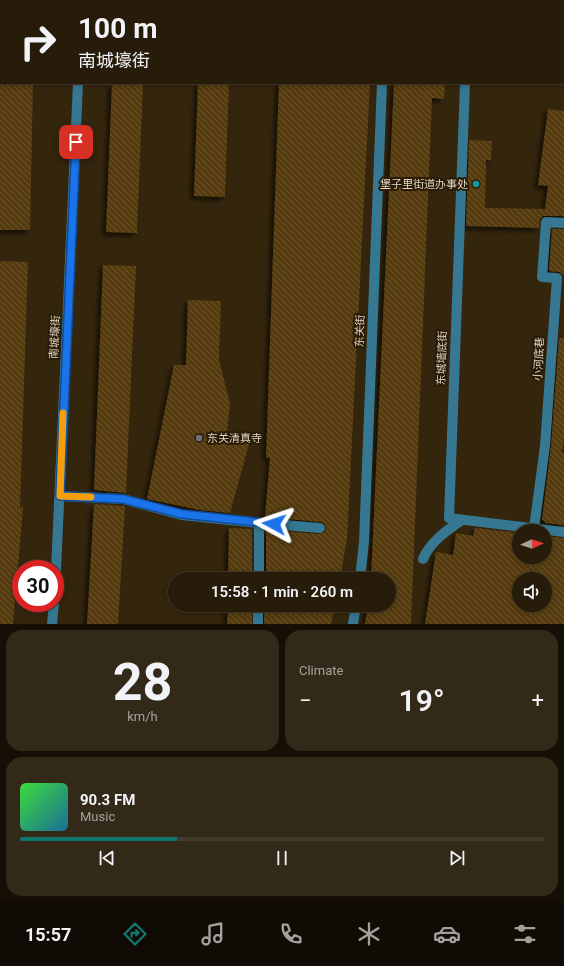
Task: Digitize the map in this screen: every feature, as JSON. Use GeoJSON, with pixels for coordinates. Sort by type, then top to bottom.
{"type":"FeatureCollection","features":[{"type":"Feature","properties":{"kind":"street","name":"南城壕街"},"geometry":{"type":"LineString","coordinates":[[57,560],[78,84]]}},
{"type":"Feature","properties":{"kind":"street","name":"东关街"},"geometry":{"type":"LineString","coordinates":[[361,572],[364,542],[382,84]]}},
{"type":"Feature","properties":{"kind":"street","name":"东城墙底街"},"geometry":{"type":"LineString","coordinates":[[465,84],[448,518],[512,526]]}},
{"type":"Feature","properties":{"kind":"street","name":"小河底巷"},"geometry":{"type":"LineString","coordinates":[[535,524],[545,446],[556,278],[542,277],[546,222],[564,223]]}},
{"type":"Feature","properties":{"kind":"street"},"geometry":{"type":"LineString","coordinates":[[60,496],[123,499],[182,514],[320,528]]}},
{"type":"Feature","properties":{"kind":"street"},"geometry":{"type":"LineString","coordinates":[[422,559],[437,539],[462,520]]}},
{"type":"Feature","properties":{"kind":"street"},"geometry":{"type":"LineString","coordinates":[[258,572],[259,523]]}},
{"type":"Feature","properties":{"kind":"street","name":"东城墙底街"},"geometry":{"type":"LineString","coordinates":[[552,530],[564,532]]}},
{"type":"Feature","properties":{"kind":"street"},"geometry":{"type":"LineString","coordinates":[[52,624],[53,612]]}},
{"type":"Feature","properties":{"kind":"street"},"geometry":{"type":"LineString","coordinates":[[258,612],[258,624]]}},
{"type":"Feature","properties":{"kind":"street"},"geometry":{"type":"LineString","coordinates":[[353,624],[355,612]]}},
{"type":"Feature","properties":{"kind":"building"},"geometry":{"type":"Polygon","coordinates":[[[0,84],[33,84],[30,230],[0,230],[0,84]]]}},
{"type":"Feature","properties":{"kind":"building"},"geometry":{"type":"Polygon","coordinates":[[[112,84],[143,84],[137,233],[106,232],[112,84]]]}},
{"type":"Feature","properties":{"kind":"building"},"geometry":{"type":"Polygon","coordinates":[[[198,84],[229,84],[225,197],[194,196],[198,84]]]}},
{"type":"Feature","properties":{"kind":"building"},"geometry":{"type":"Polygon","coordinates":[[[279,84],[370,84],[347,539],[341,572],[266,572],[266,530],[319,534],[325,532],[326,528],[324,523],[321,522],[265,517],[270,458],[266,458],[279,84]]]}},
{"type":"Feature","properties":{"kind":"building"},"geometry":{"type":"Polygon","coordinates":[[[394,84],[445,84],[444,99],[432,98],[411,624],[365,624],[367,612],[396,612],[396,572],[371,572],[394,84]]]}},
{"type":"Feature","properties":{"kind":"building"},"geometry":{"type":"Polygon","coordinates":[[[548,109],[564,111],[564,216],[543,216],[540,219],[539,228],[466,226],[469,140],[492,141],[491,160],[486,160],[485,208],[545,209],[548,186],[538,185],[548,109]]]}},
{"type":"Feature","properties":{"kind":"building"},"geometry":{"type":"Polygon","coordinates":[[[552,229],[564,229],[564,276],[560,272],[549,271],[552,229]]]}},
{"type":"Feature","properties":{"kind":"building"},"geometry":{"type":"Polygon","coordinates":[[[0,261],[28,262],[20,507],[23,508],[19,560],[12,560],[12,612],[14,612],[13,624],[0,624],[0,261]]]}},
{"type":"Feature","properties":{"kind":"building"},"geometry":{"type":"Polygon","coordinates":[[[103,265],[136,266],[126,493],[94,490],[103,265]]]}},
{"type":"Feature","properties":{"kind":"building","name":"东关清真寺"},"geometry":{"type":"Polygon","coordinates":[[[188,300],[221,301],[219,360],[230,403],[227,434],[250,441],[230,513],[200,510],[147,499],[174,365],[186,365],[188,300]]]}},
{"type":"Feature","properties":{"kind":"building"},"geometry":{"type":"Polygon","coordinates":[[[559,338],[564,338],[564,440],[562,453],[564,453],[564,525],[545,523],[545,521],[542,520],[551,447],[559,338]]]}},
{"type":"Feature","properties":{"kind":"building"},"geometry":{"type":"Polygon","coordinates":[[[94,504],[125,506],[118,624],[87,624],[94,504]]]}},
{"type":"Feature","properties":{"kind":"building"},"geometry":{"type":"Polygon","coordinates":[[[229,528],[252,529],[252,572],[228,572],[229,528]]]}},
{"type":"Feature","properties":{"kind":"building"},"geometry":{"type":"Polygon","coordinates":[[[475,528],[512,532],[512,564],[552,564],[552,537],[564,538],[564,624],[425,624],[436,552],[453,555],[456,533],[473,536],[475,528]]]}},
{"type":"Feature","properties":{"kind":"building"},"geometry":{"type":"Polygon","coordinates":[[[228,612],[252,612],[252,624],[227,624],[228,612]]]}},
{"type":"Feature","properties":{"kind":"building"},"geometry":{"type":"Polygon","coordinates":[[[264,612],[334,612],[331,624],[264,624],[264,612]]]}},
{"type":"Feature","properties":{"kind":"slow traffic"},"geometry":{"type":"LineString","coordinates":[[63,413],[60,496],[91,497]]}},
{"type":"Feature","properties":{"kind":"place","name":"堡子里街道办事处"},"geometry":{"type":"Point","coordinates":[476,184]}},
{"type":"Feature","properties":{"kind":"place","name":"东关清真寺"},"geometry":{"type":"Point","coordinates":[199,438]}},
{"type":"Feature","properties":{"kind":"route"},"geometry":{"type":"LineString","coordinates":[[76,142],[60,496],[123,499],[182,514],[274,524]]}}]}
